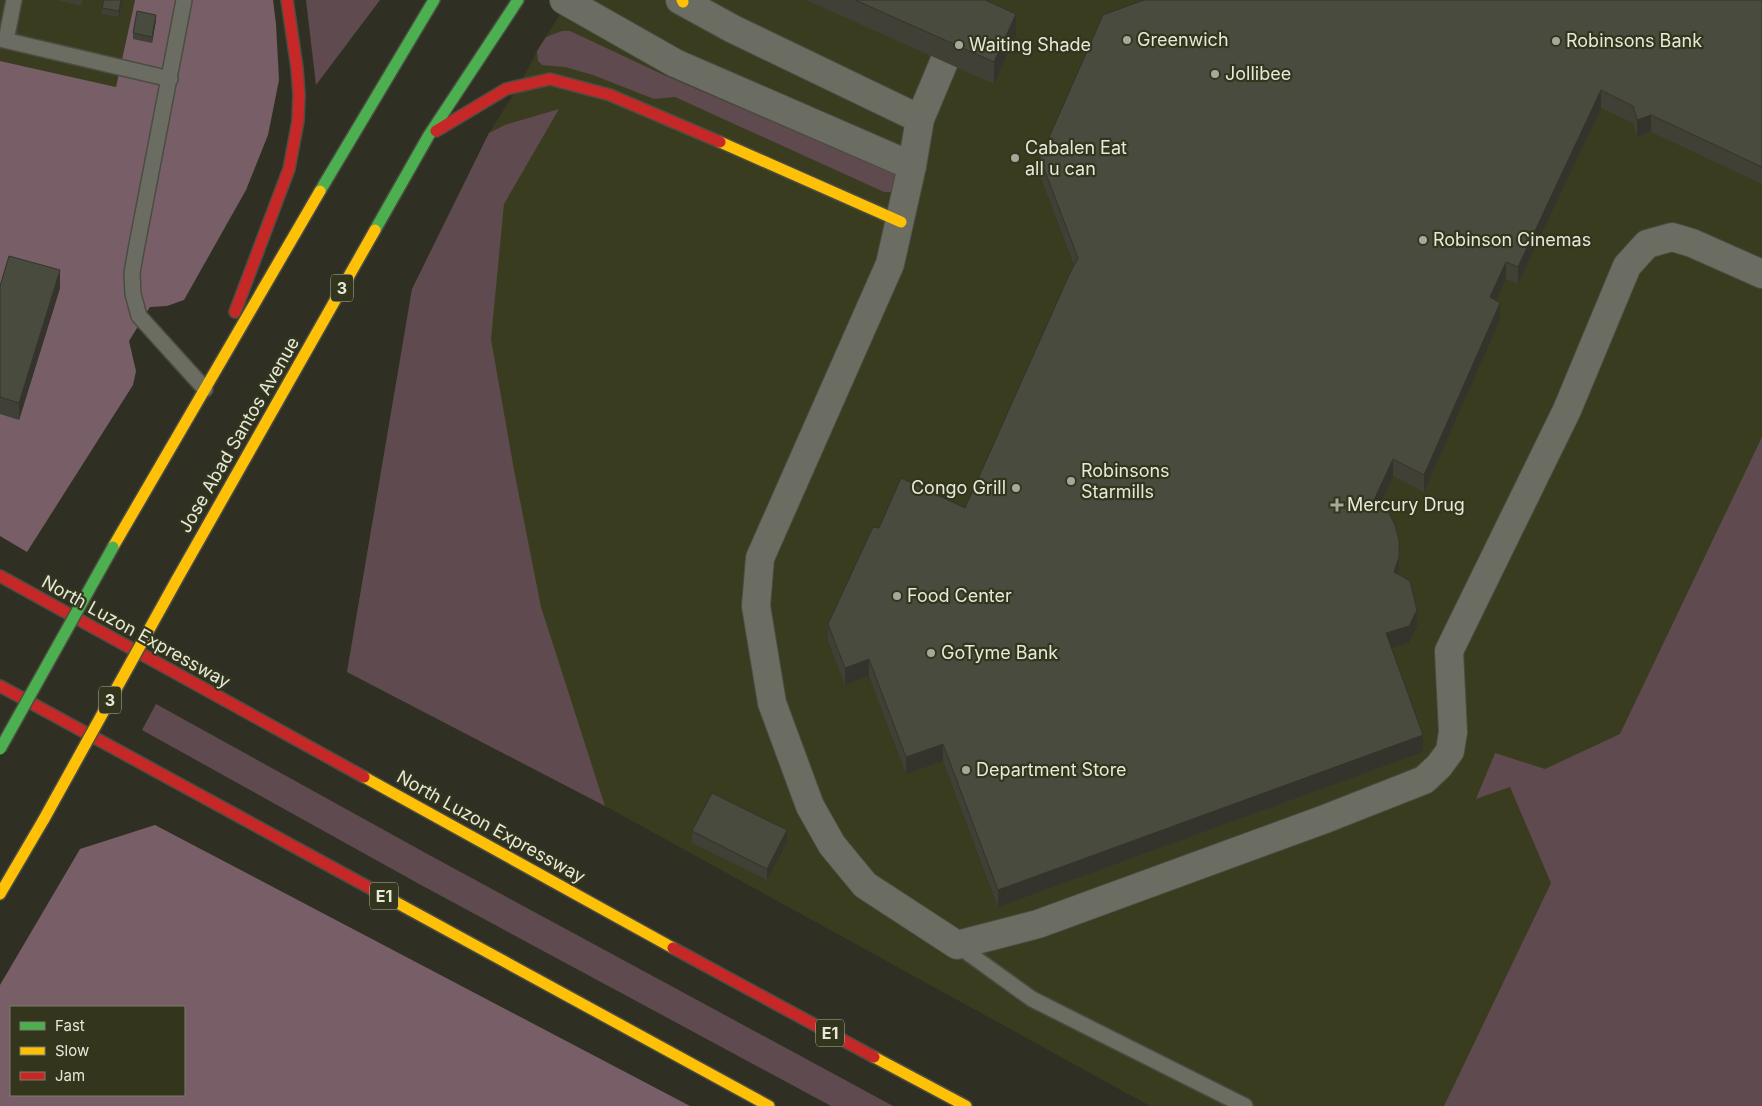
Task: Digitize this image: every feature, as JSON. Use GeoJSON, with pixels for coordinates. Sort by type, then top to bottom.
{"type":"FeatureCollection","features":[{"type":"Feature","properties":{"kind":"highway"},"geometry":{"type":"LineString","coordinates":[[205,389],[289,169],[294,147],[299,95],[287,0]]}},
{"type":"Feature","properties":{"kind":"highway"},"geometry":{"type":"LineString","coordinates":[[0,749],[113,547],[350,140],[434,0]]}},
{"type":"Feature","properties":{"kind":"highway","name":"Jose Abad Santos Avenue"},"geometry":{"type":"LineString","coordinates":[[0,894],[429,135],[518,0]]}},
{"type":"Feature","properties":{"kind":"highway"},"geometry":{"type":"LineString","coordinates":[[429,135],[506,89],[550,79],[602,93],[650,111],[901,222]]}},
{"type":"Feature","properties":{"kind":"highway","name":"North Luzon Expressway"},"geometry":{"type":"LineString","coordinates":[[0,576],[721,974],[966,1106]]}},
{"type":"Feature","properties":{"kind":"highway","name":"E1"},"geometry":{"type":"LineString","coordinates":[[0,686],[769,1106]]}},
{"type":"Feature","properties":{"kind":"street"},"geometry":{"type":"LineString","coordinates":[[564,0],[675,63],[912,166]]}},
{"type":"Feature","properties":{"kind":"street"},"geometry":{"type":"LineString","coordinates":[[970,0],[920,120],[901,222],[890,264],[760,558],[756,606],[772,704],[810,806],[832,845],[865,885],[958,945],[1038,924],[1325,819],[1424,780],[1439,766],[1450,751],[1453,732],[1449,651],[1567,410],[1627,266],[1647,244],[1672,237],[1692,243],[1762,274]]}},
{"type":"Feature","properties":{"kind":"street"},"geometry":{"type":"LineString","coordinates":[[682,1],[733,29],[920,120]]}},
{"type":"Feature","properties":{"kind":"lane"},"geometry":{"type":"LineString","coordinates":[[14,0],[3,40],[170,79]]}},
{"type":"Feature","properties":{"kind":"lane"},"geometry":{"type":"LineString","coordinates":[[184,0],[132,273],[133,294],[139,316],[205,389]]}},
{"type":"Feature","properties":{"kind":"lane"},"geometry":{"type":"LineString","coordinates":[[958,945],[1032,1000],[1245,1106]]}},
{"type":"Feature","properties":{"kind":"shaded area"},"geometry":{"type":"Polygon","coordinates":[[[0,0],[135,0],[116,87],[0,61],[0,0]]]}},
{"type":"Feature","properties":{"kind":"shaded area"},"geometry":{"type":"Polygon","coordinates":[[[135,0],[273,0],[279,80],[268,135],[246,190],[184,300],[167,306],[150,307],[129,341],[136,371],[133,385],[27,552],[0,536],[0,61],[116,87],[135,0]]]}},
{"type":"Feature","properties":{"kind":"shaded area"},"geometry":{"type":"Polygon","coordinates":[[[306,0],[380,0],[316,85],[306,0]]]}},
{"type":"Feature","properties":{"kind":"shaded area","name":"Robinsons Starmills"},"geometry":{"type":"Polygon","coordinates":[[[569,0],[1762,0],[1762,1106],[1150,1106],[605,806],[347,672],[412,289],[489,133],[569,0]]]}},
{"type":"Feature","properties":{"kind":"shaded area"},"geometry":{"type":"Polygon","coordinates":[[[562,31],[570,31],[666,76],[894,174],[900,181],[893,192],[884,192],[675,97],[654,99],[593,75],[565,67],[542,65],[538,61],[537,51],[546,37],[562,31]]]}},
{"type":"Feature","properties":{"kind":"shaded area"},"geometry":{"type":"Polygon","coordinates":[[[559,109],[504,204],[491,339],[541,607],[605,806],[347,672],[412,289],[489,133],[505,125],[559,109]]]}},
{"type":"Feature","properties":{"kind":"shaded area"},"geometry":{"type":"Polygon","coordinates":[[[1762,437],[1762,1106],[1444,1106],[1551,883],[1510,787],[1476,799],[1495,753],[1545,769],[1620,734],[1762,437]]]}},
{"type":"Feature","properties":{"kind":"shaded area"},"geometry":{"type":"Polygon","coordinates":[[[156,704],[431,856],[893,1106],[831,1106],[421,885],[142,730],[156,704]]]}},
{"type":"Feature","properties":{"kind":"shaded area"},"geometry":{"type":"Polygon","coordinates":[[[155,825],[690,1106],[0,1106],[0,985],[80,849],[155,825]]]}},
{"type":"Feature","properties":{"kind":"building"},"geometry":{"type":"Polygon","coordinates":[[[104,0],[121,0],[119,11],[102,8],[104,0]]]}},
{"type":"Feature","properties":{"kind":"building"},"geometry":{"type":"Polygon","coordinates":[[[855,0],[985,0],[1016,14],[994,62],[855,0]]]}},
{"type":"Feature","properties":{"kind":"building"},"geometry":{"type":"Polygon","coordinates":[[[1144,0],[1762,0],[1762,167],[1651,115],[1637,120],[1633,106],[1601,90],[1518,267],[1506,262],[1490,297],[1500,303],[1424,475],[1393,459],[1373,502],[1381,505],[1389,513],[1395,525],[1399,540],[1399,557],[1394,572],[1410,581],[1417,610],[1409,626],[1386,633],[1423,735],[998,890],[943,744],[906,757],[869,659],[845,668],[828,624],[873,527],[879,528],[901,478],[965,508],[1078,258],[1040,158],[1103,15],[1144,0]]]}},
{"type":"Feature","properties":{"kind":"building"},"geometry":{"type":"Polygon","coordinates":[[[137,11],[156,15],[152,37],[133,33],[137,11]]]}},
{"type":"Feature","properties":{"kind":"building"},"geometry":{"type":"Polygon","coordinates":[[[9,256],[60,270],[19,403],[0,397],[0,286],[9,256]]]}},
{"type":"Feature","properties":{"kind":"building"},"geometry":{"type":"Polygon","coordinates":[[[712,793],[787,830],[767,869],[692,831],[712,793]]]}},
{"type":"Feature","properties":{"kind":"traffic: fast"},"geometry":{"type":"LineString","coordinates":[[320,191],[434,0]]}},
{"type":"Feature","properties":{"kind":"traffic: fast"},"geometry":{"type":"LineString","coordinates":[[375,230],[429,135],[518,0]]}},
{"type":"Feature","properties":{"kind":"traffic: fast"},"geometry":{"type":"LineString","coordinates":[[0,749],[113,547]]}},
{"type":"Feature","properties":{"kind":"traffic: slow"},"geometry":{"type":"LineString","coordinates":[[720,142],[901,222]]}},
{"type":"Feature","properties":{"kind":"traffic: slow"},"geometry":{"type":"LineString","coordinates":[[113,547],[320,191]]}},
{"type":"Feature","properties":{"kind":"traffic: slow"},"geometry":{"type":"LineString","coordinates":[[176,581],[375,230]]}},
{"type":"Feature","properties":{"kind":"traffic: slow"},"geometry":{"type":"LineString","coordinates":[[44,819],[176,581]]}},
{"type":"Feature","properties":{"kind":"traffic: slow"},"geometry":{"type":"LineString","coordinates":[[364,777],[673,948]]}},
{"type":"Feature","properties":{"kind":"traffic: slow"},"geometry":{"type":"LineString","coordinates":[[0,894],[44,819]]}},
{"type":"Feature","properties":{"kind":"traffic: slow"},"geometry":{"type":"LineString","coordinates":[[379,893],[769,1106]]}},
{"type":"Feature","properties":{"kind":"traffic: slow"},"geometry":{"type":"LineString","coordinates":[[874,1057],[966,1106]]}},
{"type":"Feature","properties":{"kind":"traffic: jam"},"geometry":{"type":"LineString","coordinates":[[235,312],[289,169],[298,121],[297,68],[287,0]]}},
{"type":"Feature","properties":{"kind":"traffic: jam"},"geometry":{"type":"LineString","coordinates":[[436,131],[506,89],[550,79],[610,95],[720,142]]}},
{"type":"Feature","properties":{"kind":"traffic: jam"},"geometry":{"type":"LineString","coordinates":[[0,576],[364,777]]}},
{"type":"Feature","properties":{"kind":"traffic: jam"},"geometry":{"type":"LineString","coordinates":[[0,686],[379,893]]}},
{"type":"Feature","properties":{"kind":"traffic: jam"},"geometry":{"type":"LineString","coordinates":[[673,948],[874,1057]]}},
{"type":"Feature","properties":{"kind":"place","name":"Greenwich"},"geometry":{"type":"Point","coordinates":[1127,40]}},
{"type":"Feature","properties":{"kind":"place","name":"Robinsons Bank"},"geometry":{"type":"Point","coordinates":[1556,41]}},
{"type":"Feature","properties":{"kind":"place","name":"Waiting Shade"},"geometry":{"type":"Point","coordinates":[959,45]}},
{"type":"Feature","properties":{"kind":"place","name":"Jollibee"},"geometry":{"type":"Point","coordinates":[1215,74]}},
{"type":"Feature","properties":{"kind":"place","name":"Cabalen Eat all u can"},"geometry":{"type":"Point","coordinates":[1015,158]}},
{"type":"Feature","properties":{"kind":"place","name":"Robinson Cinemas"},"geometry":{"type":"Point","coordinates":[1423,240]}},
{"type":"Feature","properties":{"kind":"place","name":"Robinsons Starmills"},"geometry":{"type":"Point","coordinates":[1071,481]}},
{"type":"Feature","properties":{"kind":"place","name":"Congo Grill"},"geometry":{"type":"Point","coordinates":[1016,488]}},
{"type":"Feature","properties":{"kind":"place","name":"Mercury Drug"},"geometry":{"type":"Point","coordinates":[1337,505]}},
{"type":"Feature","properties":{"kind":"place","name":"Food Center"},"geometry":{"type":"Point","coordinates":[897,596]}},
{"type":"Feature","properties":{"kind":"place","name":"GoTyme Bank"},"geometry":{"type":"Point","coordinates":[931,653]}},
{"type":"Feature","properties":{"kind":"place","name":"Department Store"},"geometry":{"type":"Point","coordinates":[966,770]}}]}
